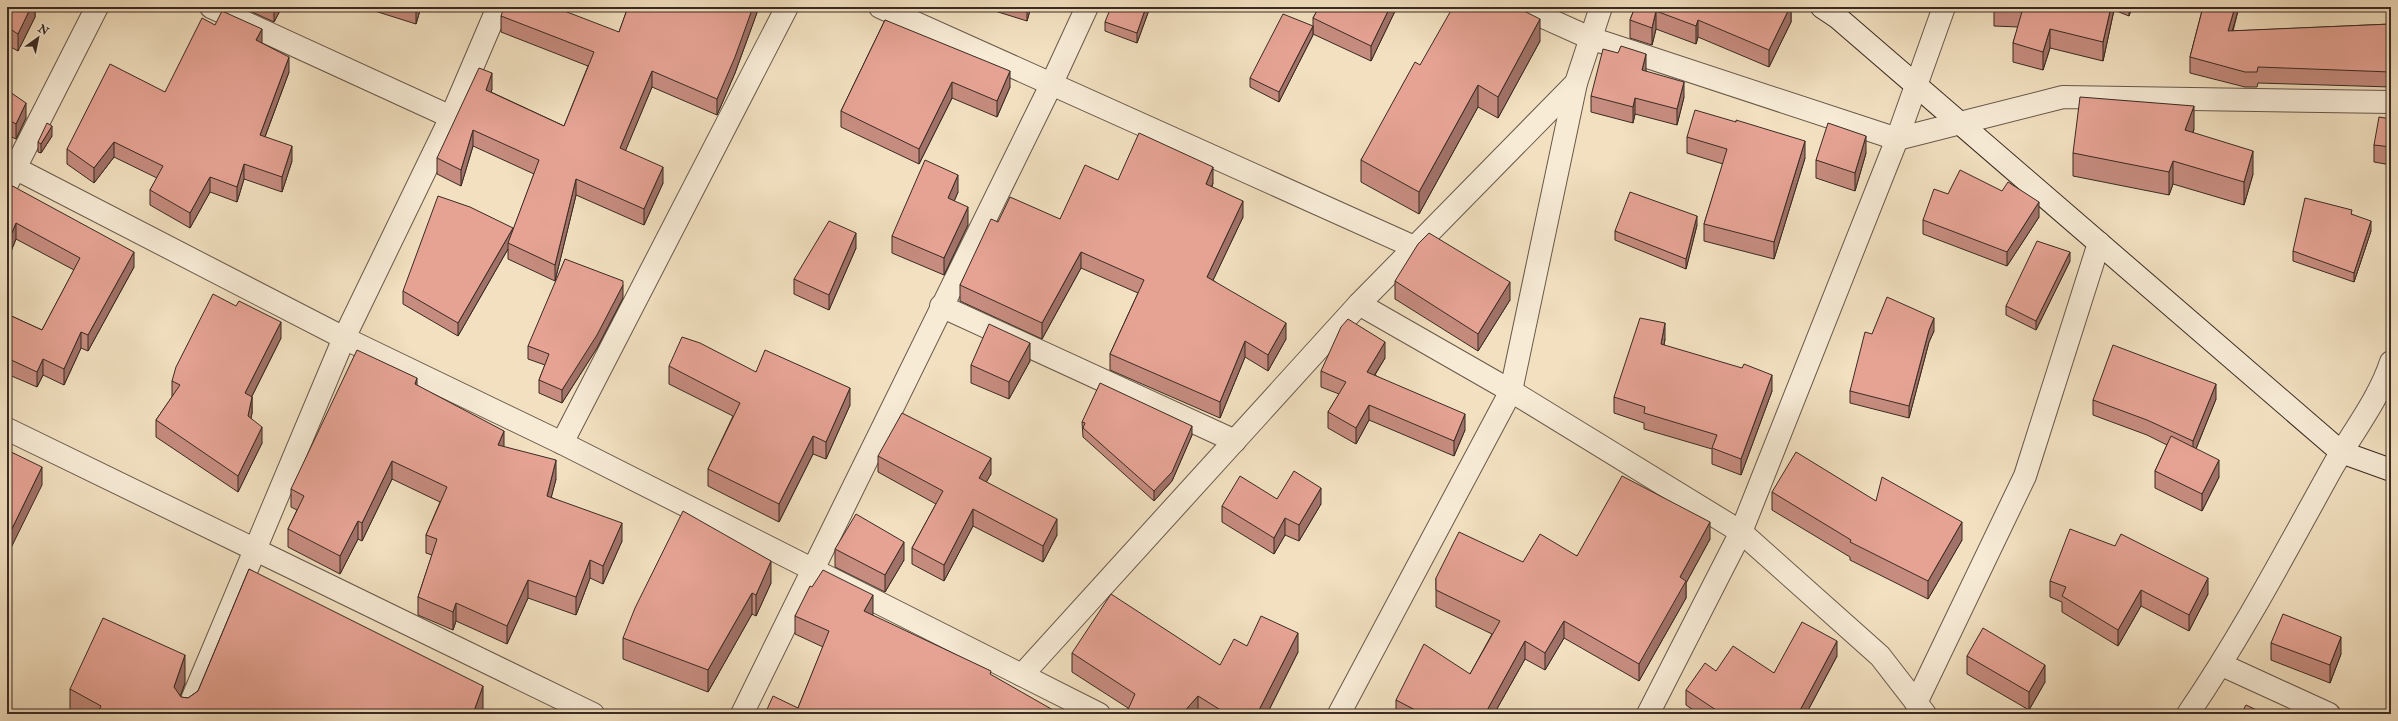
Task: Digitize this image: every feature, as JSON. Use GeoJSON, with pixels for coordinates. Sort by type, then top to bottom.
{"type":"FeatureCollection","features":[{"type":"Feature","properties":{"kind":"street"},"geometry":{"type":"LineString","coordinates":[[97,7],[10,172],[344,338],[562,443],[1100,714]]}},
{"type":"Feature","properties":{"kind":"street"},"geometry":{"type":"LineString","coordinates":[[211,7],[451,117]]}},
{"type":"Feature","properties":{"kind":"street"},"geometry":{"type":"LineString","coordinates":[[186,714],[344,338],[451,117],[498,7]]}},
{"type":"Feature","properties":{"kind":"street"},"geometry":{"type":"LineString","coordinates":[[562,443],[788,7]]}},
{"type":"Feature","properties":{"kind":"street"},"geometry":{"type":"LineString","coordinates":[[880,7],[1414,247]]}},
{"type":"Feature","properties":{"kind":"street"},"geometry":{"type":"LineString","coordinates":[[742,714],[811,569],[1051,85],[1087,7]]}},
{"type":"Feature","properties":{"kind":"street"},"geometry":{"type":"LineString","coordinates":[[1521,7],[1590,38],[1897,139],[2063,97],[2391,102]]}},
{"type":"Feature","properties":{"kind":"street"},"geometry":{"type":"LineString","coordinates":[[1339,714],[1511,391],[1576,83],[1601,7]]}},
{"type":"Feature","properties":{"kind":"street"},"geometry":{"type":"LineString","coordinates":[[1822,7],[1837,17],[2341,452],[2391,470]]}},
{"type":"Feature","properties":{"kind":"street"},"geometry":{"type":"LineString","coordinates":[[1648,714],[1741,532],[1897,139],[1944,7]]}},
{"type":"Feature","properties":{"kind":"street"},"geometry":{"type":"LineString","coordinates":[[1022,675],[1360,304],[1414,247],[1576,83]]}},
{"type":"Feature","properties":{"kind":"street"},"geometry":{"type":"LineString","coordinates":[[1360,304],[1511,391],[1741,532],[1880,656],[1920,709],[2025,476],[2099,243]]}},
{"type":"Feature","properties":{"kind":"street"},"geometry":{"type":"LineString","coordinates":[[942,306],[1235,441]]}},
{"type":"Feature","properties":{"kind":"street"},"geometry":{"type":"LineString","coordinates":[[2188,714],[2222,665],[2341,452],[2386,377],[2391,362]]}},
{"type":"Feature","properties":{"kind":"street"},"geometry":{"type":"LineString","coordinates":[[7,429],[593,714]]}},
{"type":"Feature","properties":{"kind":"street"},"geometry":{"type":"LineString","coordinates":[[2222,665],[2329,714]]}},
{"type":"Feature","properties":{"kind":"building"},"geometry":{"type":"Polygon","coordinates":[[[7,7],[31,7],[18,34],[7,27],[7,7]]]}},
{"type":"Feature","properties":{"kind":"building"},"geometry":{"type":"Polygon","coordinates":[[[408,7],[416,7],[416,10],[408,7]]]}},
{"type":"Feature","properties":{"kind":"building"},"geometry":{"type":"Polygon","coordinates":[[[504,7],[554,7],[619,32],[628,7],[753,7],[735,57],[717,99],[652,71],[620,148],[663,167],[644,209],[576,179],[555,265],[508,243],[539,160],[473,130],[461,170],[437,158],[479,68],[492,73],[486,90],[564,126],[594,52],[501,16],[504,7]]]}},
{"type":"Feature","properties":{"kind":"building"},"geometry":{"type":"Polygon","coordinates":[[[1111,7],[1146,7],[1137,33],[1105,22],[1111,7]]]}},
{"type":"Feature","properties":{"kind":"building"},"geometry":{"type":"Polygon","coordinates":[[[1319,7],[1390,7],[1371,46],[1313,18],[1319,7]]]}},
{"type":"Feature","properties":{"kind":"building"},"geometry":{"type":"Polygon","coordinates":[[[1453,7],[1516,7],[1540,19],[1498,97],[1478,85],[1419,192],[1361,160],[1415,62],[1420,65],[1453,7]]]}},
{"type":"Feature","properties":{"kind":"building"},"geometry":{"type":"Polygon","coordinates":[[[1635,7],[1790,7],[1769,50],[1698,20],[1696,26],[1656,11],[1652,28],[1630,20],[1635,7]]]}},
{"type":"Feature","properties":{"kind":"building"},"geometry":{"type":"Polygon","coordinates":[[[1994,7],[2111,7],[2103,42],[2050,29],[2043,52],[2013,43],[2023,8],[1994,7]]]}},
{"type":"Feature","properties":{"kind":"building"},"geometry":{"type":"Polygon","coordinates":[[[2203,7],[2235,7],[2228,31],[2391,24],[2391,72],[2258,67],[2257,72],[2245,72],[2190,57],[2203,7]]]}},
{"type":"Feature","properties":{"kind":"building"},"geometry":{"type":"Polygon","coordinates":[[[222,11],[262,29],[256,40],[289,57],[260,135],[292,146],[282,177],[244,164],[237,187],[210,177],[190,213],[150,190],[163,166],[114,142],[94,168],[67,149],[110,64],[165,92],[202,18],[215,25],[222,11]]]}},
{"type":"Feature","properties":{"kind":"building"},"geometry":{"type":"Polygon","coordinates":[[[1283,14],[1313,26],[1279,92],[1250,78],[1283,14]]]}},
{"type":"Feature","properties":{"kind":"building"},"geometry":{"type":"Polygon","coordinates":[[[885,20],[1010,71],[997,101],[952,82],[919,149],[841,111],[885,20]]]}},
{"type":"Feature","properties":{"kind":"building"},"geometry":{"type":"Polygon","coordinates":[[[1621,46],[1646,54],[1642,70],[1684,82],[1677,109],[1635,98],[1633,107],[1591,96],[1603,49],[1618,53],[1621,46]]]}},
{"type":"Feature","properties":{"kind":"building"},"geometry":{"type":"Polygon","coordinates":[[[7,90],[26,103],[16,124],[7,119],[7,90]]]}},
{"type":"Feature","properties":{"kind":"building"},"geometry":{"type":"Polygon","coordinates":[[[2080,97],[2194,106],[2185,130],[2253,151],[2244,182],[2173,161],[2169,172],[2073,153],[2080,97]]]}},
{"type":"Feature","properties":{"kind":"building"},"geometry":{"type":"Polygon","coordinates":[[[1695,110],[1736,122],[1736,120],[1805,141],[1774,242],[1704,224],[1727,149],[1687,137],[1695,110]]]}},
{"type":"Feature","properties":{"kind":"building"},"geometry":{"type":"Polygon","coordinates":[[[2379,117],[2391,119],[2391,147],[2374,145],[2379,117]]]}},
{"type":"Feature","properties":{"kind":"building"},"geometry":{"type":"Polygon","coordinates":[[[47,123],[52,126],[41,144],[38,142],[47,123]]]}},
{"type":"Feature","properties":{"kind":"building"},"geometry":{"type":"Polygon","coordinates":[[[1828,123],[1866,136],[1855,173],[1816,160],[1828,123]]]}},
{"type":"Feature","properties":{"kind":"building"},"geometry":{"type":"Polygon","coordinates":[[[1139,133],[1213,167],[1206,184],[1243,201],[1207,277],[1286,323],[1268,355],[1245,341],[1220,402],[1110,354],[1144,280],[1081,252],[1042,323],[960,285],[991,219],[998,222],[1010,197],[1060,219],[1085,165],[1118,180],[1139,133]]]}},
{"type":"Feature","properties":{"kind":"building"},"geometry":{"type":"Polygon","coordinates":[[[925,160],[958,175],[948,198],[968,207],[944,258],[892,236],[925,160]]]}},
{"type":"Feature","properties":{"kind":"building"},"geometry":{"type":"Polygon","coordinates":[[[1960,170],[2002,191],[2008,182],[2039,202],[2007,252],[1923,220],[1934,189],[1948,194],[1960,170]]]}},
{"type":"Feature","properties":{"kind":"building"},"geometry":{"type":"Polygon","coordinates":[[[7,183],[134,252],[88,335],[81,332],[64,369],[43,359],[37,372],[7,358],[7,314],[42,330],[80,258],[16,223],[7,245],[7,183]]]}},
{"type":"Feature","properties":{"kind":"building"},"geometry":{"type":"Polygon","coordinates":[[[1630,192],[1697,216],[1686,259],[1615,231],[1630,192]]]}},
{"type":"Feature","properties":{"kind":"building"},"geometry":{"type":"Polygon","coordinates":[[[438,196],[470,207],[513,228],[458,323],[403,291],[438,196]]]}},
{"type":"Feature","properties":{"kind":"building"},"geometry":{"type":"Polygon","coordinates":[[[2305,198],[2352,210],[2351,214],[2371,221],[2354,273],[2293,251],[2305,198]]]}},
{"type":"Feature","properties":{"kind":"building"},"geometry":{"type":"Polygon","coordinates":[[[829,221],[856,233],[829,295],[794,279],[829,221]]]}},
{"type":"Feature","properties":{"kind":"building"},"geometry":{"type":"Polygon","coordinates":[[[1429,233],[1510,282],[1478,334],[1395,281],[1418,244],[1429,233]]]}},
{"type":"Feature","properties":{"kind":"building"},"geometry":{"type":"Polygon","coordinates":[[[2037,241],[2070,252],[2036,321],[2006,306],[2037,241]]]}},
{"type":"Feature","properties":{"kind":"building"},"geometry":{"type":"Polygon","coordinates":[[[565,259],[623,281],[623,285],[597,335],[562,390],[539,380],[549,354],[528,346],[565,259]]]}},
{"type":"Feature","properties":{"kind":"building"},"geometry":{"type":"Polygon","coordinates":[[[213,294],[236,306],[239,301],[281,322],[245,393],[252,397],[248,416],[262,427],[238,476],[156,420],[180,385],[172,381],[176,367],[213,294]]]}},
{"type":"Feature","properties":{"kind":"building"},"geometry":{"type":"Polygon","coordinates":[[[1887,297],[1934,318],[1929,330],[1909,406],[1850,391],[1865,332],[1872,334],[1887,297]]]}},
{"type":"Feature","properties":{"kind":"building"},"geometry":{"type":"Polygon","coordinates":[[[1640,318],[1665,323],[1661,344],[1742,368],[1744,364],[1772,375],[1741,459],[1712,448],[1717,435],[1644,413],[1645,407],[1614,397],[1640,318]]]}},
{"type":"Feature","properties":{"kind":"building"},"geometry":{"type":"Polygon","coordinates":[[[1348,319],[1385,342],[1367,372],[1465,414],[1454,441],[1369,405],[1356,428],[1328,412],[1346,382],[1321,371],[1341,327],[1348,319]]]}},
{"type":"Feature","properties":{"kind":"building"},"geometry":{"type":"Polygon","coordinates":[[[989,324],[1030,343],[1009,382],[971,365],[989,324]]]}},
{"type":"Feature","properties":{"kind":"building"},"geometry":{"type":"Polygon","coordinates":[[[682,337],[700,343],[756,372],[765,350],[850,388],[826,442],[813,436],[779,504],[708,469],[740,403],[669,366],[682,337]]]}},
{"type":"Feature","properties":{"kind":"building"},"geometry":{"type":"Polygon","coordinates":[[[2113,345],[2216,384],[2193,441],[2147,420],[2093,400],[2113,345]]]}},
{"type":"Feature","properties":{"kind":"building"},"geometry":{"type":"Polygon","coordinates":[[[357,350],[417,378],[415,384],[504,431],[498,445],[556,460],[547,496],[622,523],[603,566],[590,560],[576,597],[528,580],[507,626],[456,603],[453,612],[418,597],[437,539],[426,535],[447,487],[392,461],[362,523],[358,521],[340,556],[288,529],[304,496],[291,489],[357,350]]]}},
{"type":"Feature","properties":{"kind":"building"},"geometry":{"type":"Polygon","coordinates":[[[1100,383],[1192,426],[1172,472],[1154,491],[1083,428],[1085,423],[1082,422],[1100,383]]]}},
{"type":"Feature","properties":{"kind":"building"},"geometry":{"type":"Polygon","coordinates":[[[902,413],[991,458],[979,478],[1057,519],[1043,546],[973,509],[944,565],[912,548],[943,491],[878,456],[902,413]]]}},
{"type":"Feature","properties":{"kind":"building"},"geometry":{"type":"Polygon","coordinates":[[[2171,436],[2219,460],[2202,494],[2155,471],[2171,436]]]}},
{"type":"Feature","properties":{"kind":"building"},"geometry":{"type":"Polygon","coordinates":[[[7,450],[42,467],[7,539],[7,450]]]}},
{"type":"Feature","properties":{"kind":"building"},"geometry":{"type":"Polygon","coordinates":[[[1796,452],[1876,501],[1882,477],[1962,522],[1928,581],[1850,542],[1851,540],[1772,492],[1796,452]]]}},
{"type":"Feature","properties":{"kind":"building"},"geometry":{"type":"Polygon","coordinates":[[[1294,471],[1321,488],[1299,525],[1285,518],[1274,538],[1222,506],[1240,476],[1277,499],[1294,471]]]}},
{"type":"Feature","properties":{"kind":"building"},"geometry":{"type":"Polygon","coordinates":[[[1622,476],[1710,522],[1680,577],[1686,581],[1639,664],[1564,621],[1545,653],[1525,641],[1485,714],[1423,714],[1396,700],[1424,644],[1470,674],[1500,621],[1436,590],[1436,578],[1459,532],[1523,562],[1540,534],[1577,556],[1622,476]]]}},
{"type":"Feature","properties":{"kind":"building"},"geometry":{"type":"Polygon","coordinates":[[[683,511],[771,561],[756,595],[752,593],[708,670],[623,638],[635,608],[683,511]]]}},
{"type":"Feature","properties":{"kind":"building"},"geometry":{"type":"Polygon","coordinates":[[[856,514],[904,542],[885,575],[835,549],[856,514]]]}},
{"type":"Feature","properties":{"kind":"building"},"geometry":{"type":"Polygon","coordinates":[[[2070,529],[2115,546],[2121,534],[2208,578],[2189,615],[2141,590],[2118,630],[2062,596],[2066,587],[2050,581],[2070,529]]]}},
{"type":"Feature","properties":{"kind":"building"},"geometry":{"type":"Polygon","coordinates":[[[249,569],[483,686],[474,711],[428,714],[97,714],[101,706],[70,689],[103,618],[185,655],[174,687],[181,697],[188,698],[198,691],[249,569]]]}},
{"type":"Feature","properties":{"kind":"building"},"geometry":{"type":"Polygon","coordinates":[[[823,570],[873,595],[864,611],[991,671],[990,674],[1060,714],[765,714],[773,696],[798,708],[829,631],[795,616],[810,586],[812,587],[823,570]]]}},
{"type":"Feature","properties":{"kind":"building"},"geometry":{"type":"Polygon","coordinates":[[[1111,594],[1220,665],[1234,639],[1247,646],[1261,616],[1298,633],[1257,714],[1227,714],[1198,696],[1182,714],[1126,714],[1135,694],[1072,653],[1111,594]]]}},
{"type":"Feature","properties":{"kind":"building"},"geometry":{"type":"Polygon","coordinates":[[[2283,614],[2341,637],[2330,665],[2271,643],[2283,614]]]}},
{"type":"Feature","properties":{"kind":"building"},"geometry":{"type":"Polygon","coordinates":[[[1802,622],[1837,641],[1798,714],[1722,714],[1686,690],[1705,663],[1716,671],[1733,646],[1774,673],[1802,622]]]}},
{"type":"Feature","properties":{"kind":"building"},"geometry":{"type":"Polygon","coordinates":[[[1983,628],[2045,665],[2029,692],[1967,656],[1983,628]]]}},
{"type":"Feature","properties":{"kind":"building"},"geometry":{"type":"Polygon","coordinates":[[[2246,705],[2265,714],[2241,714],[2246,705]]]}}]}
